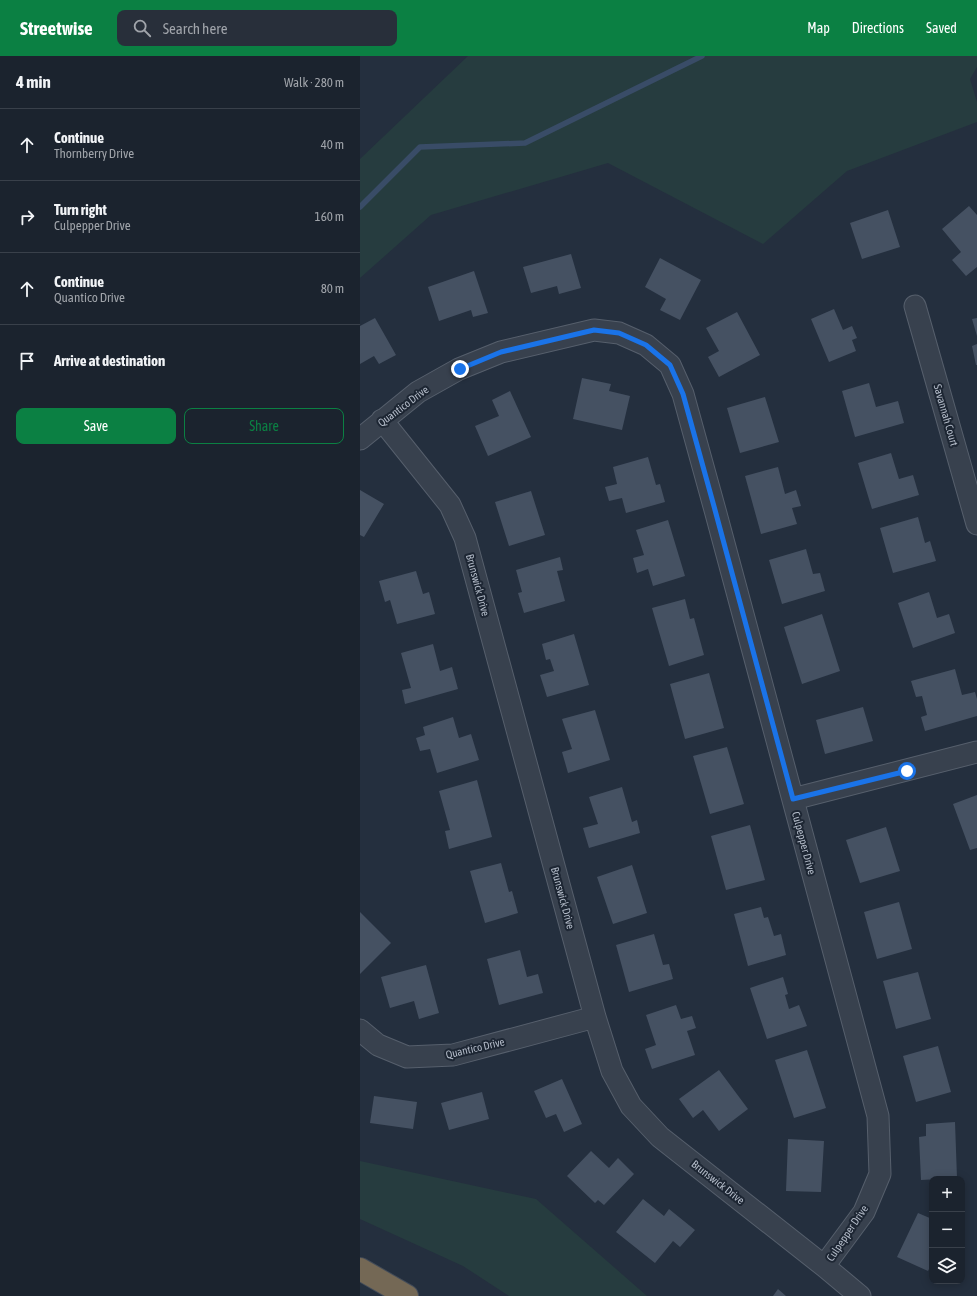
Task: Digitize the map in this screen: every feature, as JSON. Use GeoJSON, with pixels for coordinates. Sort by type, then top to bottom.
{"type":"FeatureCollection","features":[{"type":"Feature","properties":{"kind":"highway"},"geometry":{"type":"LineString","coordinates":[[360,1269],[407,1296]]}},
{"type":"Feature","properties":{"kind":"street","name":"Savannah Court"},"geometry":{"type":"LineString","coordinates":[[915,306],[973,494],[977,524]]}},
{"type":"Feature","properties":{"kind":"street","name":"Quantico Drive"},"geometry":{"type":"LineString","coordinates":[[360,439],[418,392],[460,369],[501,352],[594,330],[619,333],[646,345],[670,365]]}},
{"type":"Feature","properties":{"kind":"street","name":"Culpepper Drive"},"geometry":{"type":"LineString","coordinates":[[670,365],[683,394],[878,1116],[880,1174],[864,1212],[824,1266]]}},
{"type":"Feature","properties":{"kind":"street","name":"Brunswick Drive"},"geometry":{"type":"LineString","coordinates":[[382,420],[450,505],[466,538],[595,1017],[612,1071],[631,1106],[660,1137],[860,1296]]}},
{"type":"Feature","properties":{"kind":"street"},"geometry":{"type":"LineString","coordinates":[[793,799],[977,752]]}},
{"type":"Feature","properties":{"kind":"street","name":"Quantico Drive"},"geometry":{"type":"LineString","coordinates":[[360,1030],[378,1045],[407,1057],[453,1056],[595,1017]]}},
{"type":"Feature","properties":{"kind":"green space"},"geometry":{"type":"Polygon","coordinates":[[[468,56],[977,56],[977,67],[970,79],[977,102],[977,122],[847,171],[763,244],[608,163],[431,215],[360,278],[360,159],[468,56]]]}},
{"type":"Feature","properties":{"kind":"green space"},"geometry":{"type":"Polygon","coordinates":[[[360,1161],[536,1199],[647,1296],[509,1296],[463,1266],[360,1219],[360,1161]]]}},
{"type":"Feature","properties":{"kind":"building"},"geometry":{"type":"Polygon","coordinates":[[[969,206],[977,215],[977,267],[966,276],[952,260],[961,252],[942,229],[969,206]]]}},
{"type":"Feature","properties":{"kind":"building"},"geometry":{"type":"Polygon","coordinates":[[[888,210],[900,247],[862,259],[850,223],[888,210]]]}},
{"type":"Feature","properties":{"kind":"building"},"geometry":{"type":"Polygon","coordinates":[[[571,254],[581,288],[559,294],[557,286],[531,293],[523,267],[571,254]]]}},
{"type":"Feature","properties":{"kind":"building"},"geometry":{"type":"Polygon","coordinates":[[[660,258],[701,280],[680,320],[660,310],[666,299],[645,287],[660,258]]]}},
{"type":"Feature","properties":{"kind":"building"},"geometry":{"type":"Polygon","coordinates":[[[474,271],[488,313],[473,317],[471,310],[439,321],[428,287],[474,271]]]}},
{"type":"Feature","properties":{"kind":"building"},"geometry":{"type":"Polygon","coordinates":[[[834,309],[843,330],[852,326],[857,338],[852,340],[856,351],[829,362],[811,319],[834,309]]]}},
{"type":"Feature","properties":{"kind":"building"},"geometry":{"type":"Polygon","coordinates":[[[737,312],[760,355],[719,377],[708,357],[719,351],[706,328],[737,312]]]}},
{"type":"Feature","properties":{"kind":"building"},"geometry":{"type":"Polygon","coordinates":[[[375,318],[396,355],[379,364],[374,356],[360,364],[360,326],[375,318]]]}},
{"type":"Feature","properties":{"kind":"building"},"geometry":{"type":"Polygon","coordinates":[[[977,318],[977,336],[972,319],[977,318]]]}},
{"type":"Feature","properties":{"kind":"building"},"geometry":{"type":"Polygon","coordinates":[[[977,344],[977,365],[976,365],[972,346],[977,344]]]}},
{"type":"Feature","properties":{"kind":"building"},"geometry":{"type":"Polygon","coordinates":[[[582,378],[611,384],[609,391],[630,396],[622,430],[573,419],[582,378]]]}},
{"type":"Feature","properties":{"kind":"building"},"geometry":{"type":"Polygon","coordinates":[[[869,383],[876,407],[898,401],[904,423],[855,437],[842,391],[869,383]]]}},
{"type":"Feature","properties":{"kind":"building"},"geometry":{"type":"Polygon","coordinates":[[[510,391],[531,437],[488,456],[475,426],[499,416],[492,400],[510,391]]]}},
{"type":"Feature","properties":{"kind":"building"},"geometry":{"type":"Polygon","coordinates":[[[765,397],[779,442],[740,453],[727,408],[765,397]]]}},
{"type":"Feature","properties":{"kind":"building"},"geometry":{"type":"Polygon","coordinates":[[[891,453],[899,479],[913,475],[919,495],[872,509],[858,463],[891,453]]]}},
{"type":"Feature","properties":{"kind":"building"},"geometry":{"type":"Polygon","coordinates":[[[648,457],[656,485],[660,484],[665,502],[626,513],[622,498],[609,501],[605,487],[617,484],[613,467],[648,457]]]}},
{"type":"Feature","properties":{"kind":"building"},"geometry":{"type":"Polygon","coordinates":[[[778,467],[785,494],[796,490],[801,506],[792,508],[797,524],[761,534],[745,476],[778,467]]]}},
{"type":"Feature","properties":{"kind":"building"},"geometry":{"type":"Polygon","coordinates":[[[360,490],[384,504],[364,537],[360,535],[360,490]]]}},
{"type":"Feature","properties":{"kind":"building"},"geometry":{"type":"Polygon","coordinates":[[[531,491],[545,535],[509,546],[495,502],[531,491]]]}},
{"type":"Feature","properties":{"kind":"building"},"geometry":{"type":"Polygon","coordinates":[[[918,517],[925,543],[930,541],[936,561],[893,573],[880,528],[918,517]]]}},
{"type":"Feature","properties":{"kind":"building"},"geometry":{"type":"Polygon","coordinates":[[[668,520],[685,576],[653,586],[648,569],[637,573],[633,558],[644,555],[636,530],[668,520]]]}},
{"type":"Feature","properties":{"kind":"building"},"geometry":{"type":"Polygon","coordinates":[[[806,549],[813,574],[820,573],[825,591],[782,604],[769,560],[806,549]]]}},
{"type":"Feature","properties":{"kind":"building"},"geometry":{"type":"Polygon","coordinates":[[[560,557],[563,570],[557,571],[565,601],[524,613],[518,593],[522,592],[516,570],[560,557]]]}},
{"type":"Feature","properties":{"kind":"building"},"geometry":{"type":"Polygon","coordinates":[[[416,571],[423,594],[429,592],[435,614],[397,624],[390,600],[385,602],[379,581],[416,571]]]}},
{"type":"Feature","properties":{"kind":"building"},"geometry":{"type":"Polygon","coordinates":[[[929,592],[937,618],[949,614],[955,633],[913,648],[898,603],[929,592]]]}},
{"type":"Feature","properties":{"kind":"building"},"geometry":{"type":"Polygon","coordinates":[[[685,599],[690,619],[694,618],[704,655],[669,666],[652,608],[685,599]]]}},
{"type":"Feature","properties":{"kind":"building"},"geometry":{"type":"Polygon","coordinates":[[[822,614],[840,671],[802,684],[784,627],[822,614]]]}},
{"type":"Feature","properties":{"kind":"building"},"geometry":{"type":"Polygon","coordinates":[[[574,634],[589,685],[547,697],[540,675],[554,671],[550,659],[546,660],[542,644],[574,634]]]}},
{"type":"Feature","properties":{"kind":"building"},"geometry":{"type":"Polygon","coordinates":[[[433,644],[440,671],[452,667],[458,689],[405,704],[402,690],[411,688],[401,653],[433,644]]]}},
{"type":"Feature","properties":{"kind":"building"},"geometry":{"type":"Polygon","coordinates":[[[955,669],[962,695],[975,692],[977,699],[977,716],[925,731],[921,717],[927,715],[922,696],[916,697],[911,681],[955,669]]]}},
{"type":"Feature","properties":{"kind":"building"},"geometry":{"type":"Polygon","coordinates":[[[709,673],[724,728],[685,739],[670,684],[709,673]]]}},
{"type":"Feature","properties":{"kind":"building"},"geometry":{"type":"Polygon","coordinates":[[[863,707],[873,741],[825,754],[816,720],[863,707]]]}},
{"type":"Feature","properties":{"kind":"building"},"geometry":{"type":"Polygon","coordinates":[[[595,710],[610,760],[568,773],[562,752],[572,749],[562,719],[595,710]]]}},
{"type":"Feature","properties":{"kind":"building"},"geometry":{"type":"Polygon","coordinates":[[[453,717],[459,738],[471,734],[479,760],[437,773],[430,749],[420,751],[416,738],[425,735],[423,727],[453,717]]]}},
{"type":"Feature","properties":{"kind":"building"},"geometry":{"type":"Polygon","coordinates":[[[727,747],[744,804],[710,814],[693,756],[727,747]]]}},
{"type":"Feature","properties":{"kind":"building"},"geometry":{"type":"Polygon","coordinates":[[[477,780],[492,837],[449,849],[445,831],[450,830],[439,791],[477,780]]]}},
{"type":"Feature","properties":{"kind":"building"},"geometry":{"type":"Polygon","coordinates":[[[622,787],[632,822],[637,820],[640,833],[589,848],[583,828],[598,824],[589,797],[622,787]]]}},
{"type":"Feature","properties":{"kind":"building"},"geometry":{"type":"Polygon","coordinates":[[[977,795],[977,848],[970,850],[953,804],[977,795]]]}},
{"type":"Feature","properties":{"kind":"building"},"geometry":{"type":"Polygon","coordinates":[[[750,825],[765,880],[726,890],[711,836],[750,825]]]}},
{"type":"Feature","properties":{"kind":"building"},"geometry":{"type":"Polygon","coordinates":[[[886,827],[900,871],[860,883],[846,840],[886,827]]]}},
{"type":"Feature","properties":{"kind":"building"},"geometry":{"type":"Polygon","coordinates":[[[501,863],[509,892],[512,891],[518,913],[485,923],[470,871],[501,863]]]}},
{"type":"Feature","properties":{"kind":"building"},"geometry":{"type":"Polygon","coordinates":[[[632,865],[647,913],[613,924],[597,877],[632,865]]]}},
{"type":"Feature","properties":{"kind":"building"},"geometry":{"type":"Polygon","coordinates":[[[899,902],[912,949],[877,959],[864,912],[899,902]]]}},
{"type":"Feature","properties":{"kind":"building"},"geometry":{"type":"Polygon","coordinates":[[[761,907],[764,918],[768,917],[774,936],[781,934],[786,955],[748,966],[734,914],[761,907]]]}},
{"type":"Feature","properties":{"kind":"building"},"geometry":{"type":"Polygon","coordinates":[[[360,912],[391,943],[360,974],[360,912]]]}},
{"type":"Feature","properties":{"kind":"building"},"geometry":{"type":"Polygon","coordinates":[[[654,934],[663,965],[669,964],[673,979],[629,992],[616,945],[654,934]]]}},
{"type":"Feature","properties":{"kind":"building"},"geometry":{"type":"Polygon","coordinates":[[[520,950],[527,977],[538,974],[543,993],[499,1005],[487,959],[520,950]]]}},
{"type":"Feature","properties":{"kind":"building"},"geometry":{"type":"Polygon","coordinates":[[[426,965],[439,1013],[419,1019],[414,1001],[390,1008],[381,977],[426,965]]]}},
{"type":"Feature","properties":{"kind":"building"},"geometry":{"type":"Polygon","coordinates":[[[918,972],[931,1019],[896,1029],[883,981],[918,972]]]}},
{"type":"Feature","properties":{"kind":"building"},"geometry":{"type":"Polygon","coordinates":[[[783,977],[788,994],[785,995],[789,1009],[799,1005],[807,1026],[767,1039],[750,988],[783,977]]]}},
{"type":"Feature","properties":{"kind":"building"},"geometry":{"type":"Polygon","coordinates":[[[676,1005],[681,1019],[692,1016],[696,1028],[687,1031],[695,1055],[652,1069],[645,1049],[656,1045],[646,1015],[676,1005]]]}},
{"type":"Feature","properties":{"kind":"building"},"geometry":{"type":"Polygon","coordinates":[[[938,1046],[951,1092],[916,1102],[903,1056],[938,1046]]]}},
{"type":"Feature","properties":{"kind":"building"},"geometry":{"type":"Polygon","coordinates":[[[807,1050],[826,1108],[794,1118],[775,1060],[807,1050]]]}},
{"type":"Feature","properties":{"kind":"building"},"geometry":{"type":"Polygon","coordinates":[[[719,1070],[748,1109],[719,1131],[703,1110],[693,1118],[679,1099],[719,1070]]]}},
{"type":"Feature","properties":{"kind":"building"},"geometry":{"type":"Polygon","coordinates":[[[562,1079],[582,1124],[564,1132],[556,1114],[546,1118],[534,1091],[562,1079]]]}},
{"type":"Feature","properties":{"kind":"building"},"geometry":{"type":"Polygon","coordinates":[[[482,1092],[489,1119],[449,1130],[441,1103],[482,1092]]]}},
{"type":"Feature","properties":{"kind":"building"},"geometry":{"type":"Polygon","coordinates":[[[374,1096],[417,1102],[413,1129],[370,1123],[374,1096]]]}},
{"type":"Feature","properties":{"kind":"building"},"geometry":{"type":"Polygon","coordinates":[[[955,1122],[957,1176],[929,1176],[929,1180],[921,1180],[919,1137],[926,1136],[926,1124],[955,1122]]]}},
{"type":"Feature","properties":{"kind":"building"},"geometry":{"type":"Polygon","coordinates":[[[788,1139],[824,1141],[821,1192],[786,1191],[788,1139]]]}},
{"type":"Feature","properties":{"kind":"building"},"geometry":{"type":"Polygon","coordinates":[[[591,1151],[609,1168],[618,1158],[634,1174],[604,1205],[598,1200],[595,1203],[567,1176],[591,1151]]]}},
{"type":"Feature","properties":{"kind":"building"},"geometry":{"type":"Polygon","coordinates":[[[643,1199],[664,1216],[669,1209],[695,1230],[680,1247],[673,1241],[655,1263],[616,1232],[643,1199]]]}},
{"type":"Feature","properties":{"kind":"building"},"geometry":{"type":"Polygon","coordinates":[[[918,1213],[929,1218],[928,1271],[897,1257],[918,1213]]]}},
{"type":"Feature","properties":{"kind":"building"},"geometry":{"type":"Polygon","coordinates":[[[778,1289],[786,1296],[773,1296],[778,1289]]]}},
{"type":"Feature","properties":{"kind":"waterway"},"geometry":{"type":"LineString","coordinates":[[360,207],[420,147],[525,143],[702,56]]}},
{"type":"Feature","properties":{"kind":"route"},"geometry":{"type":"LineString","coordinates":[[460,369],[501,352],[594,330],[619,333],[646,345],[670,365],[683,394],[793,799],[907,771]]}}]}
